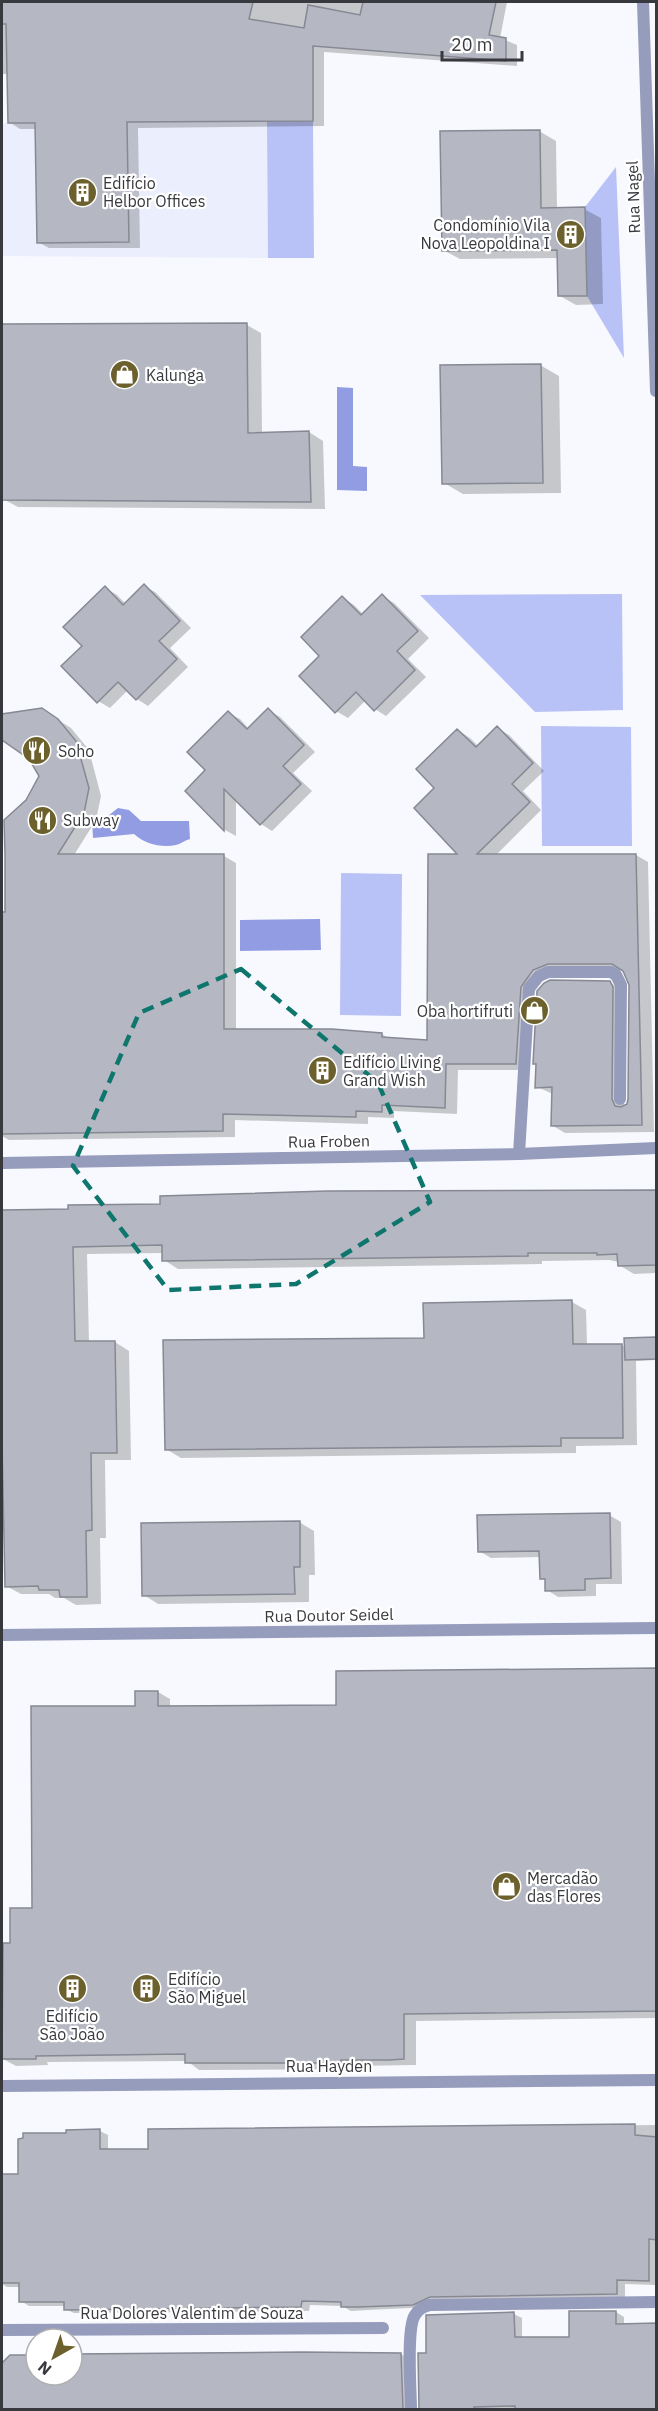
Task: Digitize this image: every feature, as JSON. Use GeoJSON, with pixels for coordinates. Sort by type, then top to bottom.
{"type":"FeatureCollection","features":[{"type":"Feature","properties":{"kind":"street","name":"Rua Nagel"},"geometry":{"type":"LineString","coordinates":[[643,2],[657,391]]}},
{"type":"Feature","properties":{"kind":"street"},"geometry":{"type":"LineString","coordinates":[[519,1154],[529,988],[539,976],[548,972],[611,972],[619,979],[621,985],[620,1098]]}},
{"type":"Feature","properties":{"kind":"street","name":"Rua Froben"},"geometry":{"type":"LineString","coordinates":[[2,1163],[519,1154],[657,1148]]}},
{"type":"Feature","properties":{"kind":"street","name":"Rua Doutor Seidel"},"geometry":{"type":"LineString","coordinates":[[2,1635],[657,1628]]}},
{"type":"Feature","properties":{"kind":"street","name":"Rua Hayden"},"geometry":{"type":"LineString","coordinates":[[2,2086],[657,2080]]}},
{"type":"Feature","properties":{"kind":"street"},"geometry":{"type":"LineString","coordinates":[[411,2409],[411,2328],[416,2313],[422,2307],[430,2305],[657,2302]]}},
{"type":"Feature","properties":{"kind":"street","name":"Rua Dolores Valentim de Souza"},"geometry":{"type":"LineString","coordinates":[[2,2330],[383,2328]]}},
{"type":"Feature","properties":{"kind":"highlighted area"},"geometry":{"type":"Polygon","coordinates":[[[241,969],[378,1083],[430,1202],[296,1284],[168,1290],[73,1166],[139,1013],[241,969]]]}},
{"type":"Feature","properties":{"kind":"shaded area"},"geometry":{"type":"Polygon","coordinates":[[[267,121],[268,258],[2,256],[2,123],[267,121]]]}},
{"type":"Feature","properties":{"kind":"shaded area"},"geometry":{"type":"Polygon","coordinates":[[[267,121],[313,121],[314,258],[268,258],[267,121]]]}},
{"type":"Feature","properties":{"kind":"shaded area"},"geometry":{"type":"Polygon","coordinates":[[[616,167],[624,358],[587,296],[585,207],[616,167]]]}},
{"type":"Feature","properties":{"kind":"shaded area"},"geometry":{"type":"Polygon","coordinates":[[[337,387],[353,388],[353,466],[367,467],[367,491],[337,490],[337,387]]]}},
{"type":"Feature","properties":{"kind":"shaded area"},"geometry":{"type":"Polygon","coordinates":[[[622,594],[623,710],[535,712],[420,595],[622,594]]]}},
{"type":"Feature","properties":{"kind":"shaded area"},"geometry":{"type":"Polygon","coordinates":[[[541,726],[631,727],[632,846],[542,846],[541,726]]]}},
{"type":"Feature","properties":{"kind":"shaded area"},"geometry":{"type":"Polygon","coordinates":[[[118,808],[129,810],[141,821],[189,821],[190,839],[176,845],[165,846],[148,843],[134,834],[93,838],[92,820],[104,819],[118,808]]]}},
{"type":"Feature","properties":{"kind":"shaded area"},"geometry":{"type":"Polygon","coordinates":[[[341,873],[402,874],[401,1016],[340,1015],[341,873]]]}},
{"type":"Feature","properties":{"kind":"shaded area"},"geometry":{"type":"Polygon","coordinates":[[[320,919],[321,950],[240,951],[240,920],[320,919]]]}},
{"type":"Feature","properties":{"kind":"building"},"geometry":{"type":"Polygon","coordinates":[[[2,2],[253,2],[249,19],[304,28],[308,5],[360,15],[363,2],[496,2],[489,35],[506,38],[506,61],[313,46],[313,121],[127,122],[129,242],[37,243],[35,123],[8,123],[6,24],[2,24],[2,2]]]}},
{"type":"Feature","properties":{"kind":"building"},"geometry":{"type":"Polygon","coordinates":[[[540,130],[541,208],[585,207],[587,296],[558,296],[557,250],[442,251],[440,131],[540,130]]]}},
{"type":"Feature","properties":{"kind":"building"},"geometry":{"type":"Polygon","coordinates":[[[247,323],[248,433],[309,431],[311,502],[2,500],[2,324],[247,323]]]}},
{"type":"Feature","properties":{"kind":"building"},"geometry":{"type":"Polygon","coordinates":[[[541,364],[543,483],[442,484],[440,365],[541,364]]]}},
{"type":"Feature","properties":{"kind":"building"},"geometry":{"type":"Polygon","coordinates":[[[144,584],[180,621],[159,641],[177,659],[136,700],[118,682],[97,703],[61,666],[82,646],[63,627],[105,586],[123,605],[144,584]]]}},
{"type":"Feature","properties":{"kind":"building"},"geometry":{"type":"Polygon","coordinates":[[[382,594],[418,631],[397,651],[415,670],[374,711],[356,692],[335,713],[299,676],[319,656],[301,637],[342,596],[361,615],[382,594]]]}},
{"type":"Feature","properties":{"kind":"building"},"geometry":{"type":"Polygon","coordinates":[[[42,708],[58,719],[76,741],[89,788],[84,813],[58,854],[224,854],[224,1029],[332,1029],[382,1033],[382,1037],[427,1040],[428,854],[457,854],[414,808],[434,788],[416,769],[457,729],[476,747],[497,726],[533,763],[512,784],[530,802],[477,854],[636,854],[642,1125],[551,1126],[552,1087],[535,1088],[536,1064],[533,1064],[537,991],[550,980],[610,981],[613,987],[612,1099],[615,1106],[621,1107],[627,1104],[628,1099],[629,985],[623,971],[612,964],[548,964],[533,970],[521,987],[516,1064],[446,1064],[445,1108],[382,1105],[382,1112],[356,1111],[356,1117],[223,1114],[223,1131],[2,1134],[4,820],[26,800],[39,776],[29,759],[2,740],[2,714],[42,708]]]}},
{"type":"Feature","properties":{"kind":"building"},"geometry":{"type":"Polygon","coordinates":[[[268,708],[304,745],[283,766],[301,784],[260,825],[224,789],[224,831],[185,791],[205,770],[187,752],[228,711],[247,729],[268,708]]]}},
{"type":"Feature","properties":{"kind":"building"},"geometry":{"type":"Polygon","coordinates":[[[657,1190],[657,1265],[618,1266],[617,1254],[597,1255],[597,1253],[162,1261],[162,1245],[73,1247],[75,1341],[115,1341],[117,1453],[91,1453],[92,1530],[86,1531],[87,1597],[60,1597],[59,1590],[39,1590],[38,1586],[5,1587],[2,1442],[2,1210],[68,1209],[68,1205],[160,1204],[160,1196],[327,1191],[657,1190]]]}},
{"type":"Feature","properties":{"kind":"building"},"geometry":{"type":"Polygon","coordinates":[[[572,1300],[573,1344],[622,1344],[623,1438],[561,1438],[561,1446],[165,1450],[163,1340],[424,1338],[423,1303],[572,1300]]]}},
{"type":"Feature","properties":{"kind":"building"},"geometry":{"type":"Polygon","coordinates":[[[656,1337],[657,1359],[625,1360],[624,1338],[656,1337]]]}},
{"type":"Feature","properties":{"kind":"building"},"geometry":{"type":"Polygon","coordinates":[[[610,1513],[611,1578],[585,1579],[585,1590],[545,1591],[545,1579],[540,1579],[539,1551],[478,1552],[477,1515],[610,1513]]]}},
{"type":"Feature","properties":{"kind":"building"},"geometry":{"type":"Polygon","coordinates":[[[300,1521],[300,1567],[294,1567],[295,1594],[142,1596],[141,1523],[300,1521]]]}},
{"type":"Feature","properties":{"kind":"building"},"geometry":{"type":"Polygon","coordinates":[[[657,1668],[657,2011],[404,2014],[404,2059],[341,2060],[341,2063],[185,2063],[185,2054],[36,2056],[36,2059],[2,2059],[3,1943],[10,1943],[10,1908],[32,1908],[31,1706],[135,1706],[135,1691],[158,1691],[158,1706],[336,1705],[336,1671],[657,1668]]]}},
{"type":"Feature","properties":{"kind":"building"},"geometry":{"type":"Polygon","coordinates":[[[635,2124],[635,2135],[657,2137],[657,2240],[649,2239],[649,2281],[617,2280],[617,2294],[430,2297],[413,2305],[358,2307],[341,2307],[341,2302],[302,2301],[301,2307],[64,2310],[64,2302],[19,2302],[19,2283],[2,2283],[2,2174],[18,2174],[18,2139],[23,2138],[23,2133],[66,2133],[66,2130],[100,2129],[100,2149],[148,2149],[148,2129],[635,2124]]]}},
{"type":"Feature","properties":{"kind":"building"},"geometry":{"type":"Polygon","coordinates":[[[569,2311],[616,2311],[616,2324],[657,2323],[657,2409],[515,2409],[515,2406],[419,2409],[418,2353],[426,2353],[426,2315],[514,2312],[515,2337],[569,2337],[569,2311]]]}},
{"type":"Feature","properties":{"kind":"building"},"geometry":{"type":"Polygon","coordinates":[[[401,2353],[403,2409],[2,2409],[2,2363],[10,2355],[24,2355],[24,2387],[84,2387],[84,2354],[401,2353]]]}},
{"type":"Feature","properties":{"kind":"place","name":"Edifício Helbor Offices"},"geometry":{"type":"Point","coordinates":[82,192]}},
{"type":"Feature","properties":{"kind":"place","name":"Condomínio Vila Nova Leopoldina I"},"geometry":{"type":"Point","coordinates":[571,234]}},
{"type":"Feature","properties":{"kind":"place","name":"Kalunga"},"geometry":{"type":"Point","coordinates":[125,375]}},
{"type":"Feature","properties":{"kind":"place","name":"Soho"},"geometry":{"type":"Point","coordinates":[37,751]}},
{"type":"Feature","properties":{"kind":"place","name":"Subway"},"geometry":{"type":"Point","coordinates":[42,820]}},
{"type":"Feature","properties":{"kind":"place","name":"Oba hortifruti"},"geometry":{"type":"Point","coordinates":[534,1011]}},
{"type":"Feature","properties":{"kind":"place","name":"Edifício Living Grand Wish"},"geometry":{"type":"Point","coordinates":[322,1071]}},
{"type":"Feature","properties":{"kind":"place","name":"Mercadão das Flores"},"geometry":{"type":"Point","coordinates":[506,1887]}},
{"type":"Feature","properties":{"kind":"place","name":"Edifício São João"},"geometry":{"type":"Point","coordinates":[72,1988]}},
{"type":"Feature","properties":{"kind":"place","name":"Edifício São Miguel"},"geometry":{"type":"Point","coordinates":[147,1988]}}]}
